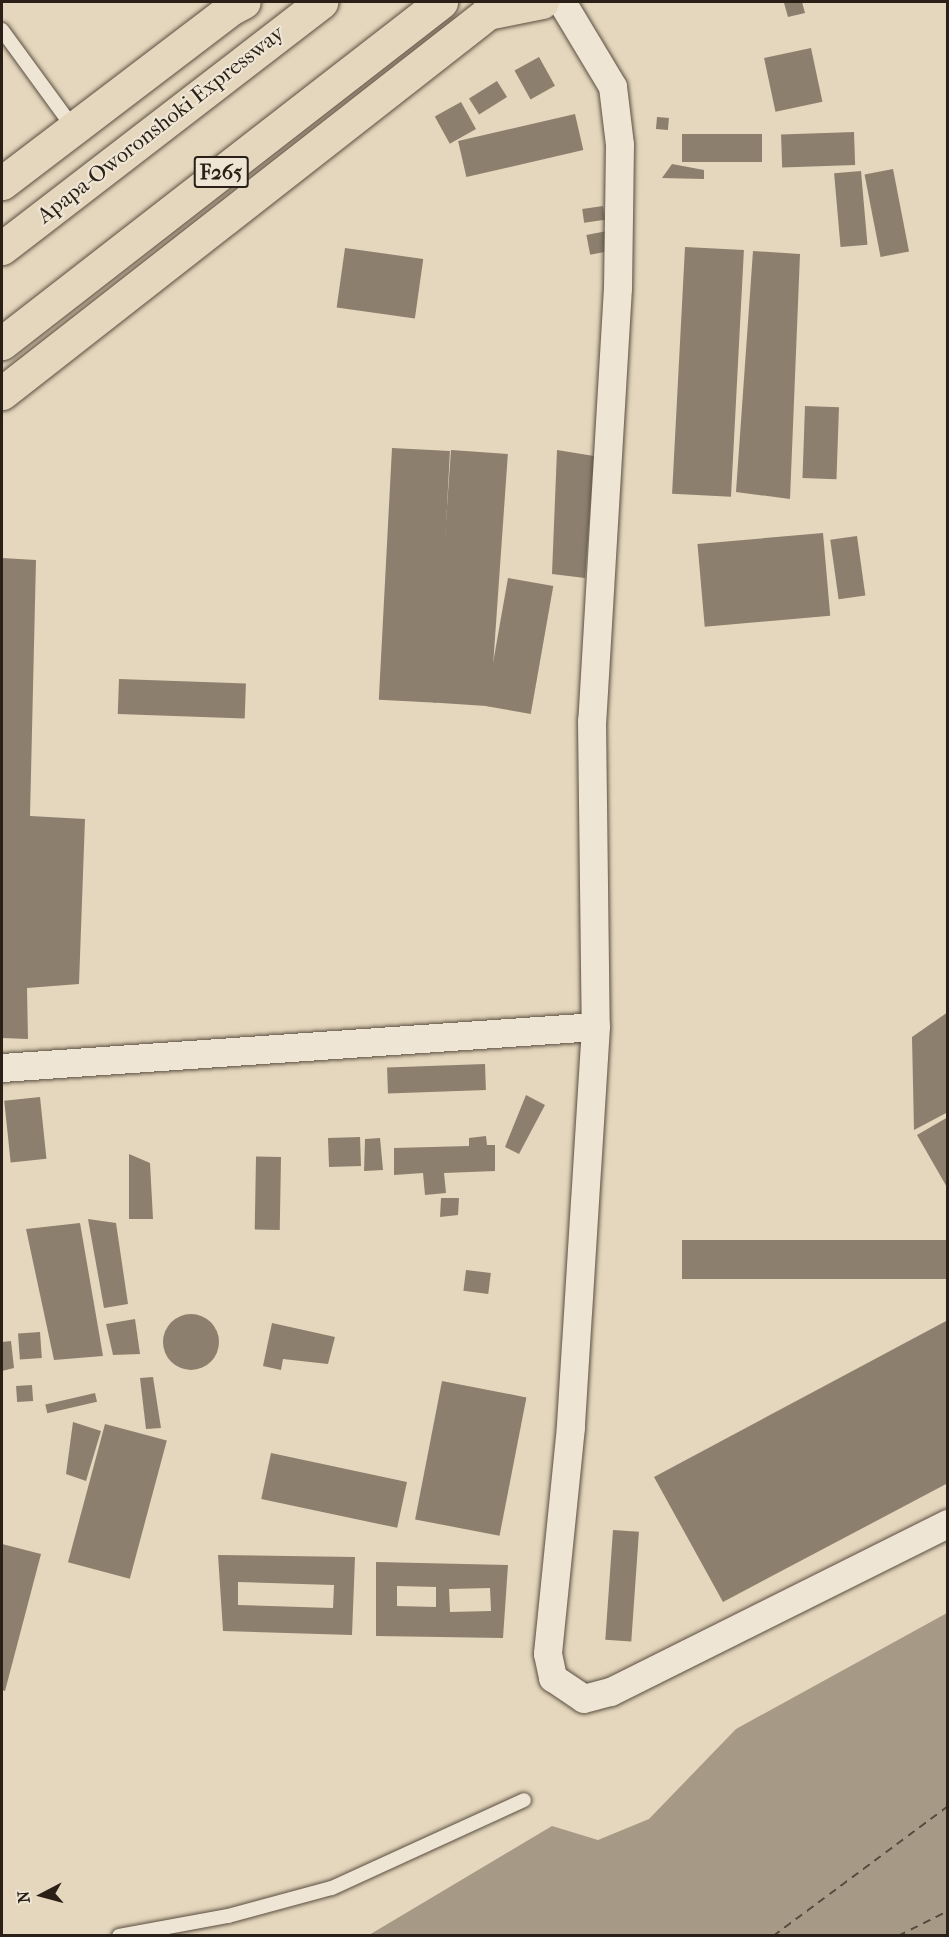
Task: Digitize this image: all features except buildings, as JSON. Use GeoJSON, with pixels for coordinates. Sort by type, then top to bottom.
{"type":"FeatureCollection","features":[{"type":"Feature","properties":{"kind":"main road"},"geometry":{"type":"LineString","coordinates":[[281,33],[301,2]]}},
{"type":"Feature","properties":{"kind":"main road","name":"Apapa-Oworonshoki Expressway"},"geometry":{"type":"LineString","coordinates":[[2,248],[321,2]]}},
{"type":"Feature","properties":{"kind":"main road","name":"F265"},"geometry":{"type":"LineString","coordinates":[[2,343],[441,2]]}},
{"type":"Feature","properties":{"kind":"main road"},"geometry":{"type":"LineString","coordinates":[[2,393],[494,7],[542,2]]}},
{"type":"Feature","properties":{"kind":"main road"},"geometry":{"type":"LineString","coordinates":[[2,183],[72,126],[239,4]]}},
{"type":"Feature","properties":{"kind":"street"},"geometry":{"type":"LineString","coordinates":[[562,2],[613,87],[620,145],[618,288],[592,721],[596,1028],[571,1427],[548,1654],[553,1678],[584,1699],[611,1692],[948,1524]]}},
{"type":"Feature","properties":{"kind":"street"},"geometry":{"type":"LineString","coordinates":[[2,1068],[596,1028]]}},
{"type":"Feature","properties":{"kind":"lane"},"geometry":{"type":"LineString","coordinates":[[2,30],[72,126]]}},
{"type":"Feature","properties":{"kind":"lane"},"geometry":{"type":"LineString","coordinates":[[119,1935],[228,1916],[332,1888],[524,1800]]}},
{"type":"Feature","properties":{"kind":"shaded area"},"geometry":{"type":"Polygon","coordinates":[[[947,1613],[947,1935],[369,1935],[552,1826],[598,1840],[649,1819],[736,1729],[947,1613]]]}},
{"type":"Feature","properties":{"kind":"ferry route"},"geometry":{"type":"LineString","coordinates":[[773,1936],[948,1806]]}},
{"type":"Feature","properties":{"kind":"ferry route"},"geometry":{"type":"LineString","coordinates":[[898,1936],[948,1911]]}}]}
